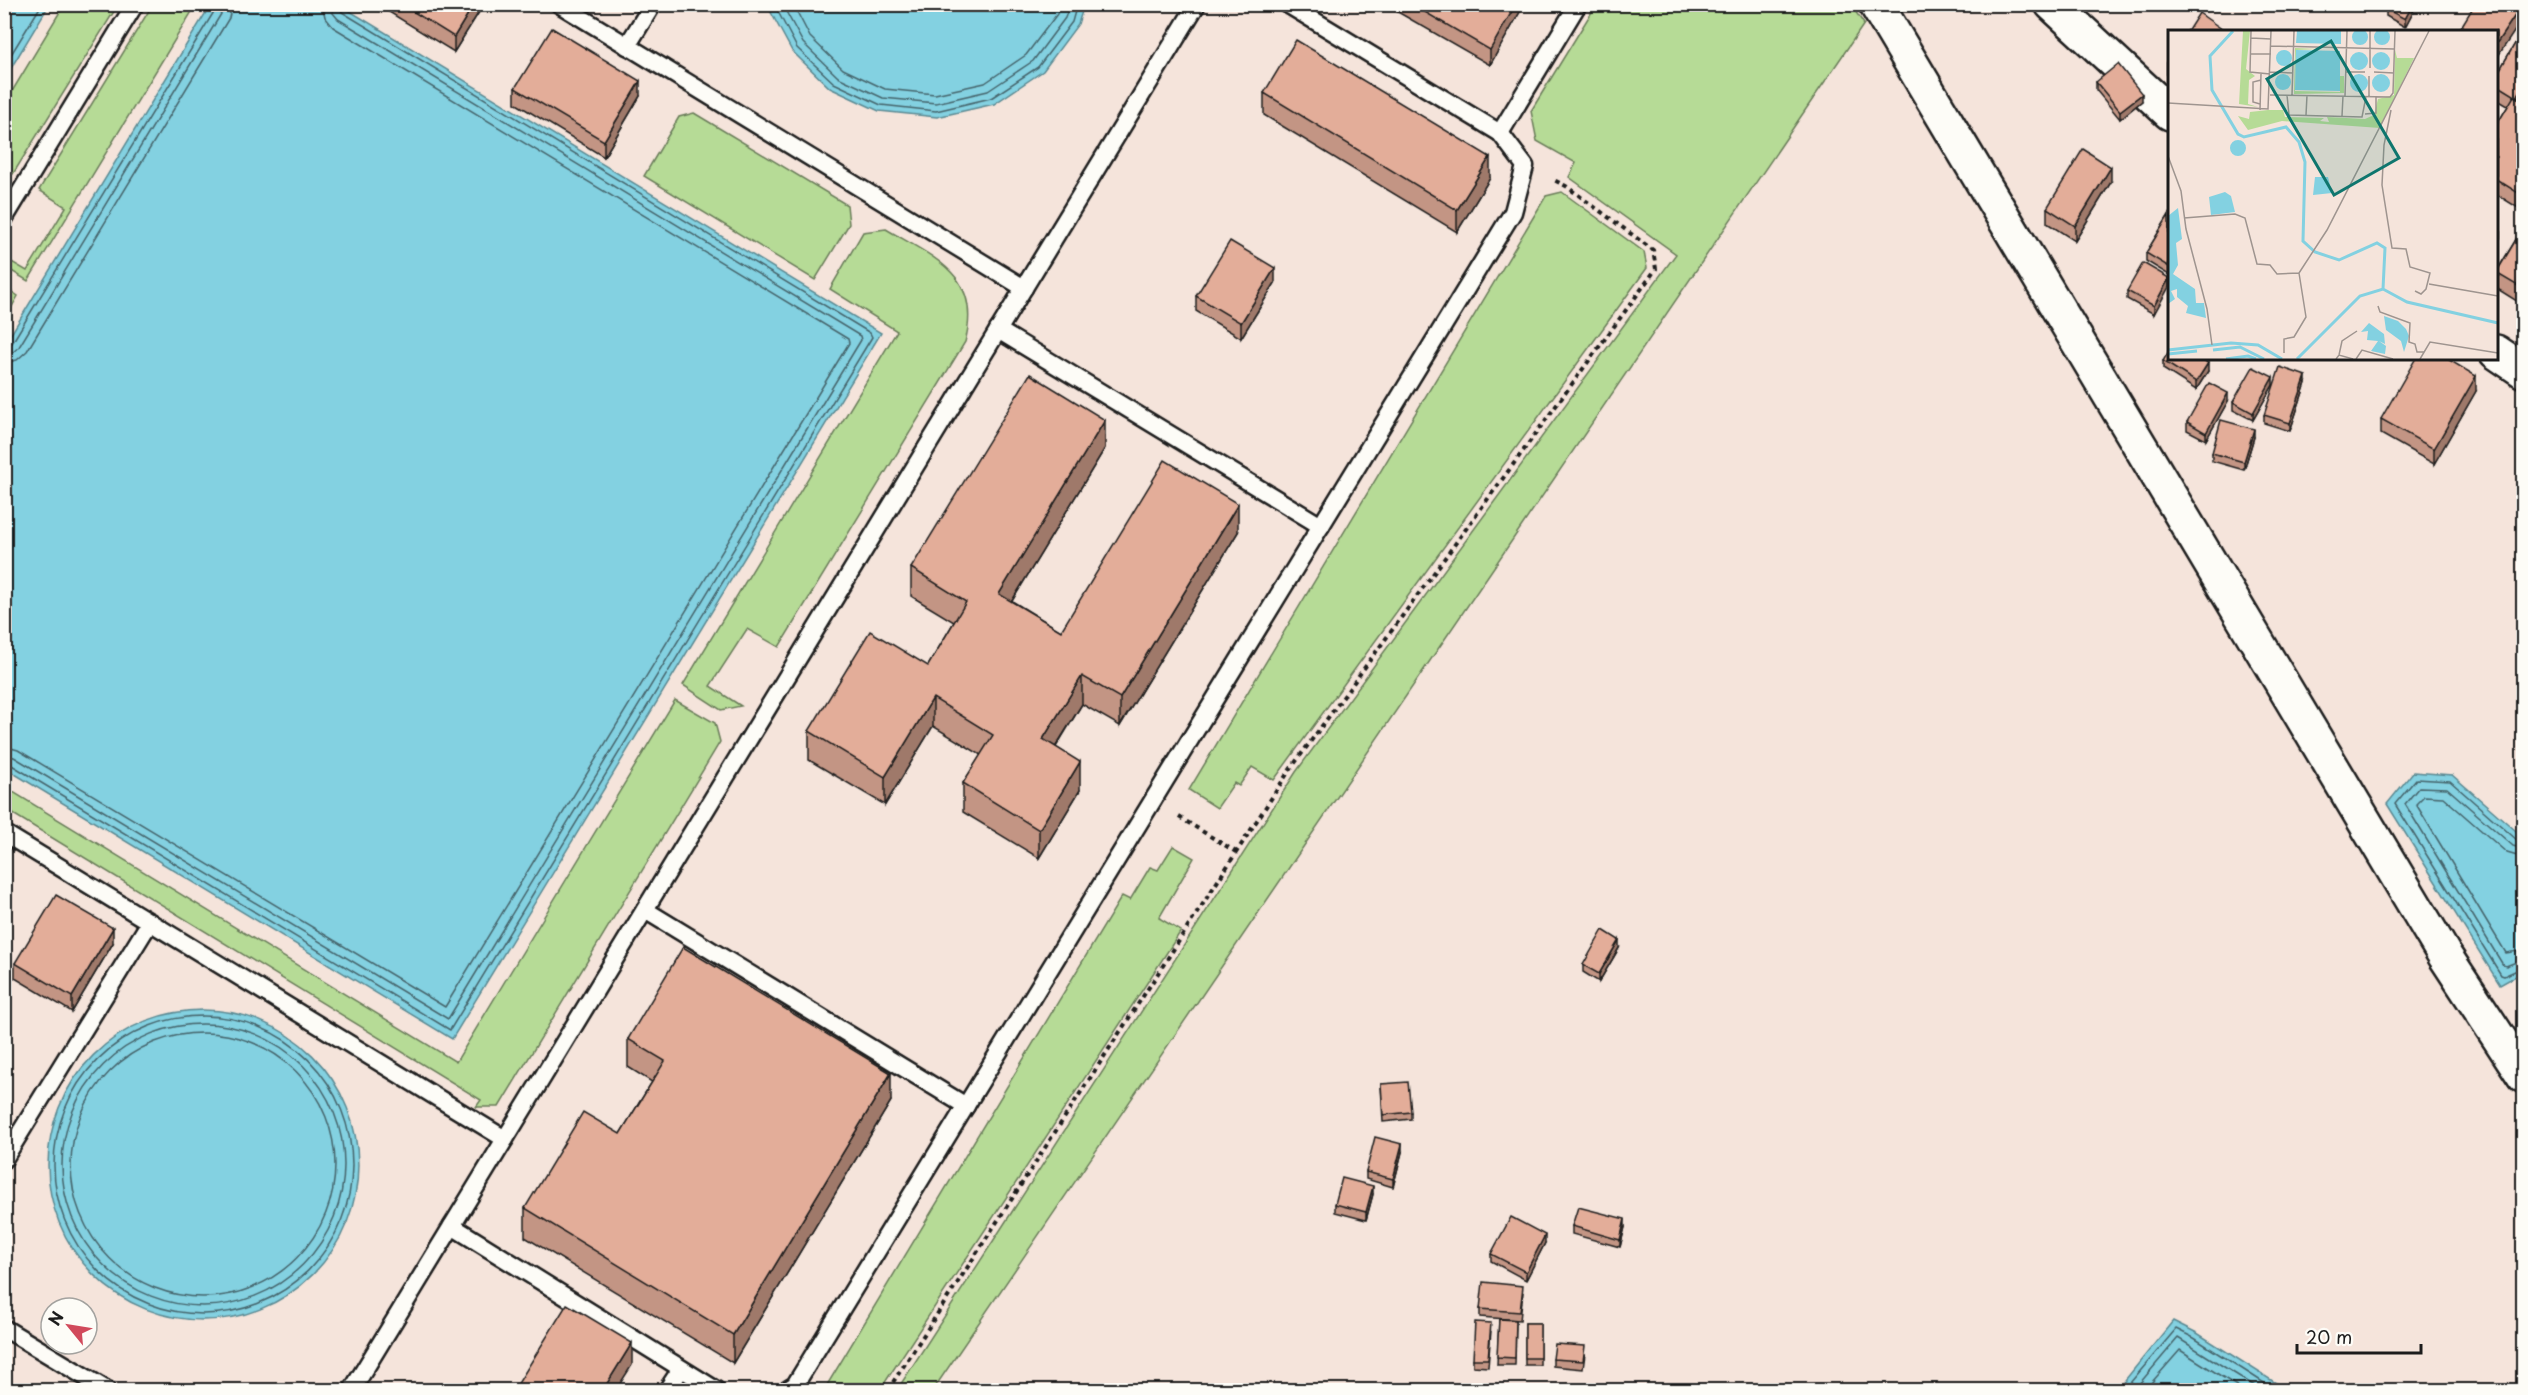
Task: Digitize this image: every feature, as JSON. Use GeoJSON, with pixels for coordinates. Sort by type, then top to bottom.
{"type":"FeatureCollection","features":[{"type":"Feature","properties":{"kind":"street"},"geometry":{"type":"LineString","coordinates":[[1876,4],[2445,956],[2523,1076]]}},
{"type":"Feature","properties":{"kind":"street"},"geometry":{"type":"LineString","coordinates":[[2052,4],[2168,112]]}},
{"type":"Feature","properties":{"kind":"street"},"geometry":{"type":"LineString","coordinates":[[2498,353],[2523,371]]}},
{"type":"Feature","properties":{"kind":"lane"},"geometry":{"type":"LineString","coordinates":[[4,219],[135,4]]}},
{"type":"Feature","properties":{"kind":"lane"},"geometry":{"type":"LineString","coordinates":[[558,4],[1024,288]]}},
{"type":"Feature","properties":{"kind":"lane"},"geometry":{"type":"LineString","coordinates":[[627,46],[652,4]]}},
{"type":"Feature","properties":{"kind":"lane"},"geometry":{"type":"LineString","coordinates":[[352,1390],[1197,4]]}},
{"type":"Feature","properties":{"kind":"lane"},"geometry":{"type":"LineString","coordinates":[[787,1390],[795,1385],[1513,212],[1525,166],[1500,133],[1287,4]]}},
{"type":"Feature","properties":{"kind":"lane"},"geometry":{"type":"LineString","coordinates":[[1500,133],[1578,4]]}},
{"type":"Feature","properties":{"kind":"lane"},"geometry":{"type":"LineString","coordinates":[[998,330],[1321,526]]}},
{"type":"Feature","properties":{"kind":"lane"},"geometry":{"type":"LineString","coordinates":[[4,833],[505,1139]]}},
{"type":"Feature","properties":{"kind":"lane"},"geometry":{"type":"LineString","coordinates":[[645,910],[966,1106]]}},
{"type":"Feature","properties":{"kind":"lane"},"geometry":{"type":"LineString","coordinates":[[4,1159],[150,921]]}},
{"type":"Feature","properties":{"kind":"lane"},"geometry":{"type":"LineString","coordinates":[[452,1226],[716,1390]]}},
{"type":"Feature","properties":{"kind":"lane"},"geometry":{"type":"LineString","coordinates":[[4,1328],[107,1390]]}},
{"type":"Feature","properties":{"kind":"lane"},"geometry":{"type":"LineString","coordinates":[[667,1390],[681,1369]]}},
{"type":"Feature","properties":{"kind":"path"},"geometry":{"type":"LineString","coordinates":[[888,1390],[1295,763],[1656,269],[1653,250],[1566,186],[1525,166]]}},
{"type":"Feature","properties":{"kind":"path"},"geometry":{"type":"LineString","coordinates":[[1153,801],[1236,852]]}},
{"type":"Feature","properties":{"kind":"green space"},"geometry":{"type":"Polygon","coordinates":[[[153,4],[196,5],[28,281],[5,267],[5,258],[27,271],[66,207],[39,190],[153,4]]]}},
{"type":"Feature","properties":{"kind":"green space"},"geometry":{"type":"Polygon","coordinates":[[[64,5],[118,5],[13,174],[5,169],[5,103],[64,5]]]}},
{"type":"Feature","properties":{"kind":"green space"},"geometry":{"type":"Polygon","coordinates":[[[1596,5],[1851,5],[1864,24],[933,1390],[897,1390],[1296,772],[1676,254],[1569,177],[1576,163],[1537,141],[1531,111],[1596,5]]]}},
{"type":"Feature","properties":{"kind":"green space"},"geometry":{"type":"Polygon","coordinates":[[[694,113],[847,205],[849,224],[815,280],[644,176],[679,117],[694,113]]]}},
{"type":"Feature","properties":{"kind":"green space"},"geometry":{"type":"Polygon","coordinates":[[[1562,192],[1644,252],[1647,268],[1274,780],[1252,767],[1239,786],[1234,783],[1217,808],[1189,790],[1546,196],[1562,192]]]}},
{"type":"Feature","properties":{"kind":"green space"},"geometry":{"type":"Polygon","coordinates":[[[886,229],[937,260],[961,284],[967,300],[969,319],[965,342],[779,647],[747,629],[710,686],[741,706],[721,710],[683,685],[897,331],[830,289],[863,232],[886,229]]]}},
{"type":"Feature","properties":{"kind":"green space"},"geometry":{"type":"Polygon","coordinates":[[[5,287],[18,296],[5,319],[5,287]]]}},
{"type":"Feature","properties":{"kind":"green space"},"geometry":{"type":"Polygon","coordinates":[[[675,700],[715,723],[720,742],[499,1107],[476,1107],[481,1100],[5,809],[5,787],[456,1062],[675,700]]]}},
{"type":"Feature","properties":{"kind":"green space"},"geometry":{"type":"Polygon","coordinates":[[[1173,846],[1194,858],[1159,918],[1181,931],[880,1390],[824,1390],[1122,896],[1130,900],[1150,867],[1158,870],[1173,846]]]}},
{"type":"Feature","properties":{"kind":"water"},"geometry":{"type":"Polygon","coordinates":[[[211,4],[340,5],[881,333],[452,1039],[5,768],[5,344],[211,4]]]}},
{"type":"Feature","properties":{"kind":"water"},"geometry":{"type":"Polygon","coordinates":[[[4,5],[49,5],[5,78],[4,5]]]}},
{"type":"Feature","properties":{"kind":"water"},"geometry":{"type":"Polygon","coordinates":[[[767,5],[1084,5],[1078,24],[1043,71],[994,104],[937,117],[879,111],[830,88],[792,51],[767,5]]]}},
{"type":"Feature","properties":{"kind":"water"},"geometry":{"type":"Polygon","coordinates":[[[2413,772],[2452,775],[2523,837],[2523,972],[2500,985],[2387,804],[2413,772]]]}},
{"type":"Feature","properties":{"kind":"water"},"geometry":{"type":"Polygon","coordinates":[[[203,1010],[233,1013],[276,1028],[301,1045],[323,1067],[340,1092],[351,1120],[358,1165],[355,1195],[340,1238],[323,1263],[301,1285],[276,1302],[248,1313],[203,1320],[173,1317],[130,1302],[105,1285],[83,1263],[66,1238],[55,1210],[48,1165],[51,1135],[66,1092],[83,1067],[105,1045],[130,1028],[158,1017],[203,1010]]]}},
{"type":"Feature","properties":{"kind":"water"},"geometry":{"type":"Polygon","coordinates":[[[2173,1321],[2197,1333],[2287,1390],[2117,1390],[2173,1321]]]}},
{"type":"Feature","properties":{"kind":"building"},"geometry":{"type":"Polygon","coordinates":[[[401,4],[474,4],[454,37],[401,4]]]}},
{"type":"Feature","properties":{"kind":"building"},"geometry":{"type":"Polygon","coordinates":[[[1411,4],[1516,4],[1490,50],[1411,4]]]}},
{"type":"Feature","properties":{"kind":"building"},"geometry":{"type":"Polygon","coordinates":[[[2388,4],[2413,4],[2405,19],[2386,9],[2388,4]]]}},
{"type":"Feature","properties":{"kind":"building"},"geometry":{"type":"Polygon","coordinates":[[[2475,4],[2522,4],[2498,41],[2498,30],[2459,30],[2475,4]]]}},
{"type":"Feature","properties":{"kind":"building"},"geometry":{"type":"Polygon","coordinates":[[[2199,13],[2223,30],[2188,30],[2199,13]]]}},
{"type":"Feature","properties":{"kind":"building"},"geometry":{"type":"Polygon","coordinates":[[[552,28],[640,81],[604,141],[515,88],[552,28]]]}},
{"type":"Feature","properties":{"kind":"building"},"geometry":{"type":"Polygon","coordinates":[[[2523,30],[2523,86],[2517,97],[2498,85],[2498,73],[2523,30]]]}},
{"type":"Feature","properties":{"kind":"building"},"geometry":{"type":"Polygon","coordinates":[[[1296,40],[1490,157],[1457,210],[1264,93],[1296,40]]]}},
{"type":"Feature","properties":{"kind":"building"},"geometry":{"type":"Polygon","coordinates":[[[2118,64],[2142,94],[2120,111],[2096,82],[2118,64]]]}},
{"type":"Feature","properties":{"kind":"building"},"geometry":{"type":"Polygon","coordinates":[[[2514,96],[2523,102],[2523,196],[2498,180],[2498,123],[2514,96]]]}},
{"type":"Feature","properties":{"kind":"building"},"geometry":{"type":"Polygon","coordinates":[[[2083,149],[2111,167],[2075,226],[2047,208],[2083,149]]]}},
{"type":"Feature","properties":{"kind":"building"},"geometry":{"type":"Polygon","coordinates":[[[2168,217],[2168,266],[2146,253],[2168,217]]]}},
{"type":"Feature","properties":{"kind":"building"},"geometry":{"type":"Polygon","coordinates":[[[2523,228],[2523,289],[2498,274],[2498,270],[2523,228]]]}},
{"type":"Feature","properties":{"kind":"building"},"geometry":{"type":"Polygon","coordinates":[[[1230,241],[1275,268],[1241,323],[1196,296],[1230,241]]]}},
{"type":"Feature","properties":{"kind":"building"},"geometry":{"type":"Polygon","coordinates":[[[2143,263],[2168,277],[2154,306],[2127,291],[2143,263]]]}},
{"type":"Feature","properties":{"kind":"building"},"geometry":{"type":"Polygon","coordinates":[[[2168,353],[2168,360],[2203,360],[2208,363],[2196,382],[2163,361],[2168,353]]]}},
{"type":"Feature","properties":{"kind":"building"},"geometry":{"type":"Polygon","coordinates":[[[2415,360],[2449,360],[2476,376],[2434,449],[2381,419],[2415,360]]]}},
{"type":"Feature","properties":{"kind":"building"},"geometry":{"type":"Polygon","coordinates":[[[2253,367],[2273,377],[2253,413],[2233,402],[2253,367]]]}},
{"type":"Feature","properties":{"kind":"building"},"geometry":{"type":"Polygon","coordinates":[[[2280,367],[2306,376],[2290,423],[2264,415],[2280,367]]]}},
{"type":"Feature","properties":{"kind":"building"},"geometry":{"type":"Polygon","coordinates":[[[1030,374],[1105,420],[999,594],[1061,631],[1165,460],[1238,504],[1120,698],[1082,676],[1043,739],[1080,762],[1039,830],[963,783],[993,735],[933,698],[885,777],[809,731],[870,631],[928,666],[966,602],[911,568],[1030,374]]]}},
{"type":"Feature","properties":{"kind":"building"},"geometry":{"type":"Polygon","coordinates":[[[2209,383],[2228,393],[2206,433],[2187,422],[2209,383]]]}},
{"type":"Feature","properties":{"kind":"building"},"geometry":{"type":"Polygon","coordinates":[[[2221,420],[2254,429],[2244,462],[2212,453],[2221,420]]]}},
{"type":"Feature","properties":{"kind":"building"},"geometry":{"type":"Polygon","coordinates":[[[56,895],[113,928],[72,997],[15,963],[56,895]]]}},
{"type":"Feature","properties":{"kind":"building"},"geometry":{"type":"Polygon","coordinates":[[[1603,930],[1619,940],[1599,974],[1583,965],[1603,930]]]}},
{"type":"Feature","properties":{"kind":"building"},"geometry":{"type":"Polygon","coordinates":[[[683,947],[891,1073],[733,1335],[525,1208],[583,1112],[620,1134],[665,1061],[628,1039],[683,947]]]}},
{"type":"Feature","properties":{"kind":"building"},"geometry":{"type":"Polygon","coordinates":[[[1408,1082],[1411,1112],[1383,1115],[1381,1084],[1408,1082]]]}},
{"type":"Feature","properties":{"kind":"building"},"geometry":{"type":"Polygon","coordinates":[[[1375,1137],[1402,1144],[1393,1179],[1366,1172],[1375,1137]]]}},
{"type":"Feature","properties":{"kind":"building"},"geometry":{"type":"Polygon","coordinates":[[[1342,1178],[1373,1186],[1366,1212],[1335,1204],[1342,1178]]]}},
{"type":"Feature","properties":{"kind":"building"},"geometry":{"type":"Polygon","coordinates":[[[1578,1207],[1625,1219],[1620,1240],[1572,1226],[1578,1207]]]}},
{"type":"Feature","properties":{"kind":"building"},"geometry":{"type":"Polygon","coordinates":[[[1511,1217],[1545,1235],[1526,1272],[1491,1254],[1511,1217]]]}},
{"type":"Feature","properties":{"kind":"building"},"geometry":{"type":"Polygon","coordinates":[[[1483,1282],[1523,1286],[1520,1312],[1480,1309],[1483,1282]]]}},
{"type":"Feature","properties":{"kind":"building"},"geometry":{"type":"Polygon","coordinates":[[[567,1304],[632,1343],[603,1390],[514,1390],[567,1304]]]}},
{"type":"Feature","properties":{"kind":"building"},"geometry":{"type":"Polygon","coordinates":[[[1499,1319],[1516,1320],[1515,1358],[1497,1357],[1499,1319]]]}},
{"type":"Feature","properties":{"kind":"building"},"geometry":{"type":"Polygon","coordinates":[[[1475,1322],[1491,1323],[1488,1359],[1473,1359],[1475,1322]]]}},
{"type":"Feature","properties":{"kind":"building"},"geometry":{"type":"Polygon","coordinates":[[[1525,1323],[1540,1323],[1540,1358],[1525,1358],[1525,1323]]]}},
{"type":"Feature","properties":{"kind":"building"},"geometry":{"type":"Polygon","coordinates":[[[1555,1344],[1585,1346],[1583,1361],[1553,1359],[1555,1344]]]}}]}
